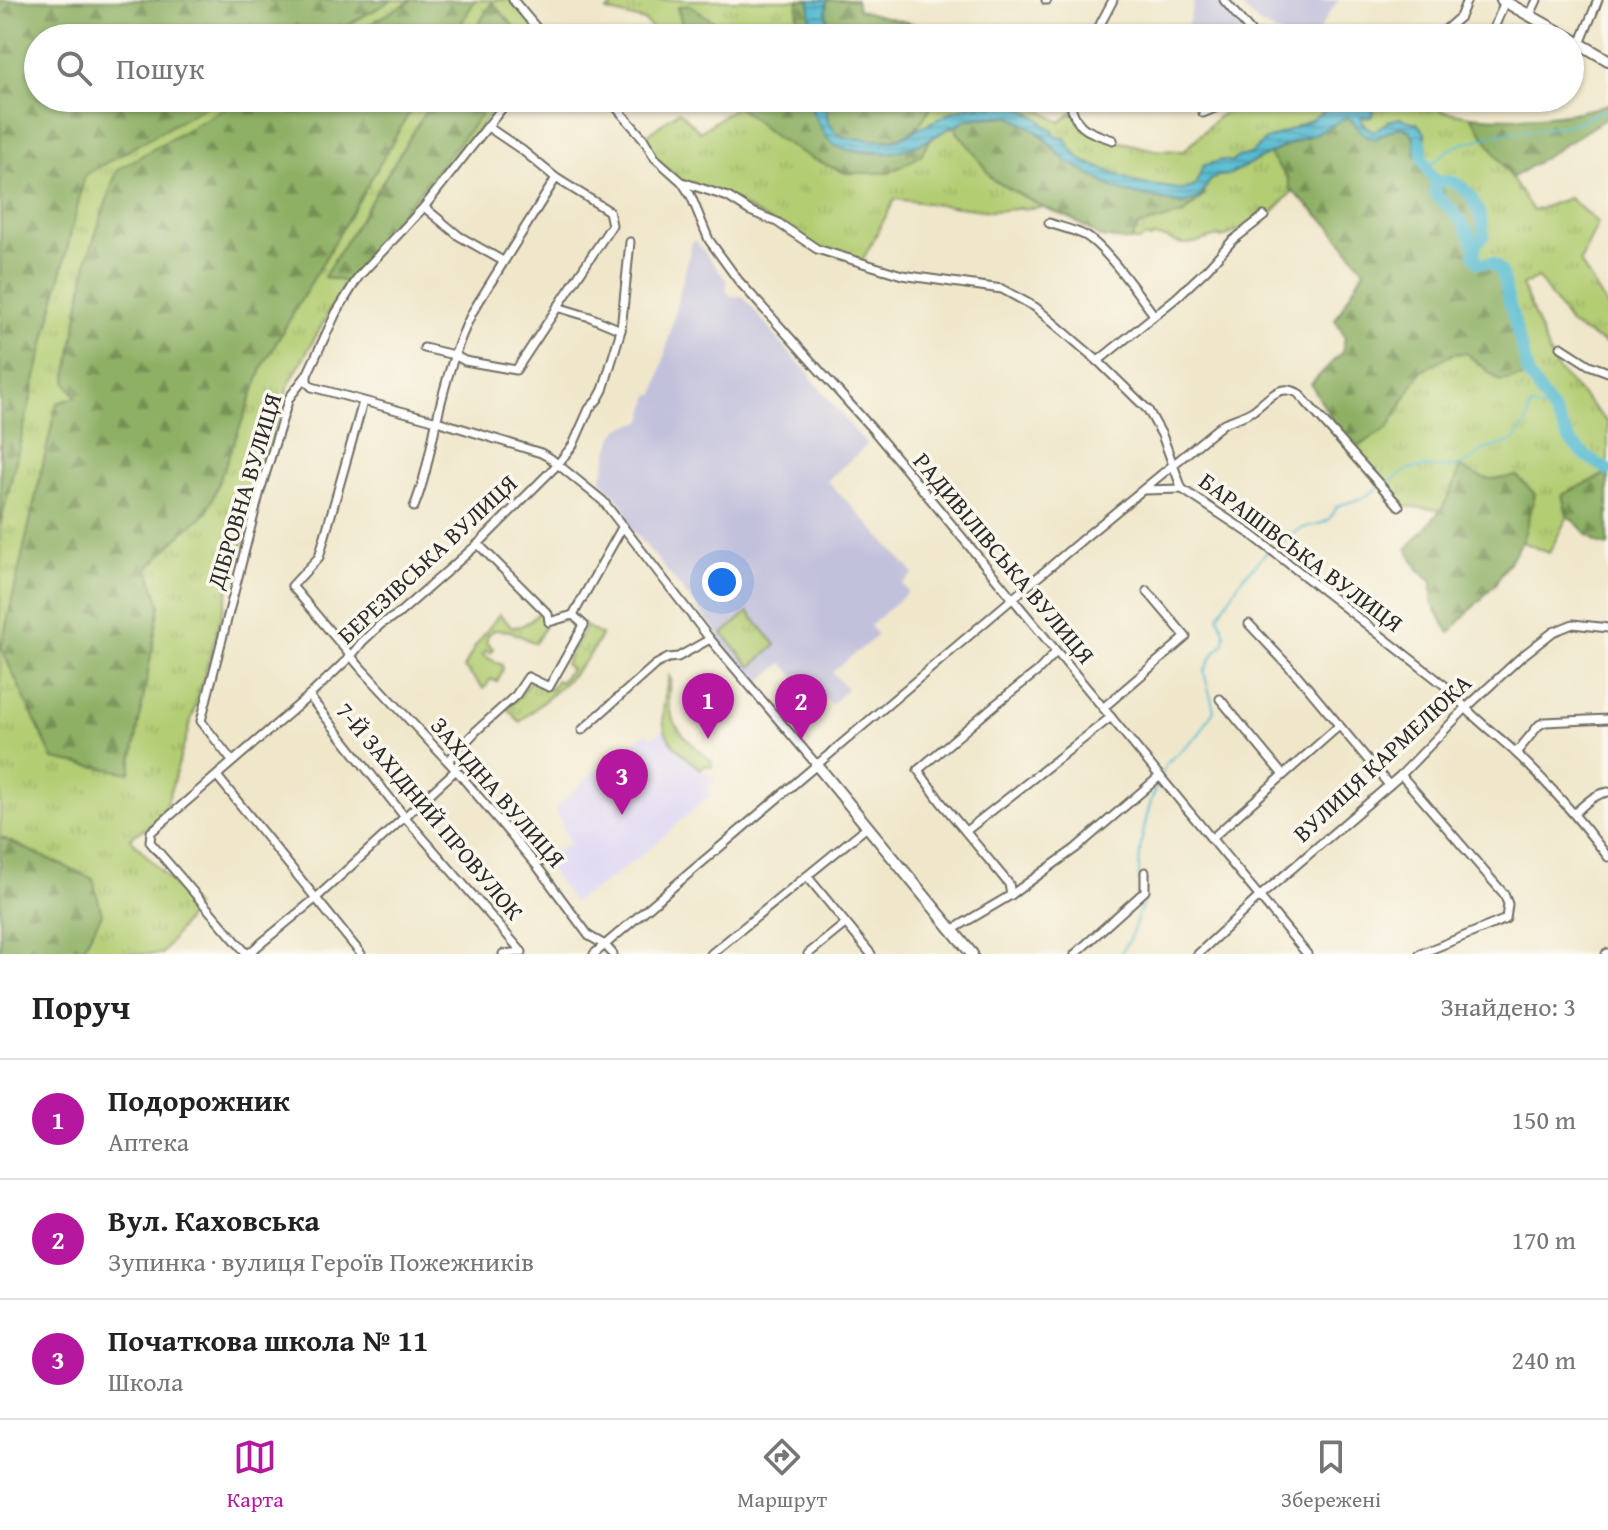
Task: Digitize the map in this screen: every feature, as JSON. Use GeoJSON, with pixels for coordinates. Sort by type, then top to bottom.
{"type":"FeatureCollection","features":[{"type":"Feature","properties":{"kind":"street"},"geometry":{"type":"LineString","coordinates":[[513,0],[533,24]]}},
{"type":"Feature","properties":{"kind":"street"},"geometry":{"type":"LineString","coordinates":[[1100,24],[1113,0]]}},
{"type":"Feature","properties":{"kind":"street"},"geometry":{"type":"LineString","coordinates":[[1224,0],[1244,24]]}},
{"type":"Feature","properties":{"kind":"street"},"geometry":{"type":"LineString","coordinates":[[1452,24],[1460,17],[1467,0]]}},
{"type":"Feature","properties":{"kind":"street"},"geometry":{"type":"LineString","coordinates":[[1530,15],[1537,0]]}},
{"type":"Feature","properties":{"kind":"street"},"geometry":{"type":"LineString","coordinates":[[1583,24],[1598,0]]}},
{"type":"Feature","properties":{"kind":"street"},"geometry":{"type":"LineString","coordinates":[[1495,24],[1504,1],[1545,24]]}},
{"type":"Feature","properties":{"kind":"street"},"geometry":{"type":"LineString","coordinates":[[1584,46],[1608,60]]}},
{"type":"Feature","properties":{"kind":"street","name":"ДІБРОВНА ВУЛИЦЯ"},"geometry":{"type":"LineString","coordinates":[[232,761],[201,721],[260,491],[289,398],[307,375],[336,313],[359,276],[424,207],[499,112]]}},
{"type":"Feature","properties":{"kind":"street","name":"БАРАШІВСЬКА ВУЛИЦЯ"},"geometry":{"type":"LineString","coordinates":[[620,112],[643,138],[655,158],[682,182],[728,197],[750,211],[777,222],[817,249],[902,275],[1002,289],[1035,307],[1098,361],[1148,410],[1162,435],[1182,489],[1264,543],[1453,692],[1465,709],[1516,753],[1575,813],[1608,857]]}},
{"type":"Feature","properties":{"kind":"street"},"geometry":{"type":"LineString","coordinates":[[1073,112],[1084,130],[1113,140]]}},
{"type":"Feature","properties":{"kind":"street"},"geometry":{"type":"LineString","coordinates":[[424,348],[465,361],[516,370],[612,225],[609,211],[556,178],[488,127]]}},
{"type":"Feature","properties":{"kind":"street"},"geometry":{"type":"LineString","coordinates":[[414,507],[454,355],[473,311],[556,178]]}},
{"type":"Feature","properties":{"kind":"street","name":"РАДИВІЛІВСЬКА ВУЛИЦЯ"},"geometry":{"type":"LineString","coordinates":[[682,182],[722,261],[874,431],[1307,954]]}},
{"type":"Feature","properties":{"kind":"street"},"geometry":{"type":"LineString","coordinates":[[693,201],[698,193],[710,191]]}},
{"type":"Feature","properties":{"kind":"street"},"geometry":{"type":"LineString","coordinates":[[424,207],[459,236],[503,261]]}},
{"type":"Feature","properties":{"kind":"street"},"geometry":{"type":"LineString","coordinates":[[1098,361],[1176,298],[1232,241],[1264,216]]}},
{"type":"Feature","properties":{"kind":"street"},"geometry":{"type":"LineString","coordinates":[[1049,223],[1085,235],[1094,242],[1154,315]]}},
{"type":"Feature","properties":{"kind":"street","name":"БЕРЕЗІВСЬКА ВУЛИЦЯ"},"geometry":{"type":"LineString","coordinates":[[248,954],[150,842],[151,832],[309,696],[381,624],[397,615],[478,544],[558,464],[573,445],[589,409],[598,399],[621,330],[630,242]]}},
{"type":"Feature","properties":{"kind":"street"},"geometry":{"type":"LineString","coordinates":[[557,307],[621,330]]}},
{"type":"Feature","properties":{"kind":"street"},"geometry":{"type":"LineString","coordinates":[[1561,347],[1589,365],[1608,372]]}},
{"type":"Feature","properties":{"kind":"street"},"geometry":{"type":"LineString","coordinates":[[307,375],[307,382],[312,387],[541,453],[603,501],[710,639],[972,954]]}},
{"type":"Feature","properties":{"kind":"street"},"geometry":{"type":"LineString","coordinates":[[594,954],[1172,465],[1224,423],[1252,411],[1268,397],[1281,390],[1290,389],[1298,393],[1399,506]]}},
{"type":"Feature","properties":{"kind":"street","name":"ЗАХІДНА ВУЛИЦЯ"},"geometry":{"type":"LineString","coordinates":[[363,402],[319,557],[292,586],[351,656],[456,770],[537,866],[589,936],[613,954]]}},
{"type":"Feature","properties":{"kind":"street"},"geometry":{"type":"LineString","coordinates":[[1143,490],[1182,489]]}},
{"type":"Feature","properties":{"kind":"street"},"geometry":{"type":"LineString","coordinates":[[478,544],[548,614],[549,622],[573,615],[623,526]]}},
{"type":"Feature","properties":{"kind":"street"},"geometry":{"type":"LineString","coordinates":[[1103,708],[1186,637],[1147,591]]}},
{"type":"Feature","properties":{"kind":"street"},"geometry":{"type":"LineString","coordinates":[[448,761],[516,695],[528,677],[549,687],[584,625],[573,615]]}},
{"type":"Feature","properties":{"kind":"street"},"geometry":{"type":"LineString","coordinates":[[1249,624],[1298,676],[1389,785]]}},
{"type":"Feature","properties":{"kind":"street","name":"ВУЛИЦЯ КАРМЕЛЮКА"},"geometry":{"type":"LineString","coordinates":[[1199,954],[1259,897],[1401,775],[1521,657],[1553,632],[1573,624],[1608,628]]}},
{"type":"Feature","properties":{"kind":"street"},"geometry":{"type":"LineString","coordinates":[[582,730],[655,665],[678,657],[710,639]]}},
{"type":"Feature","properties":{"kind":"street"},"geometry":{"type":"LineString","coordinates":[[1011,895],[1009,884],[918,770],[1038,671],[1056,652]]}},
{"type":"Feature","properties":{"kind":"street","name":"7-Й ЗАХІДНИЙ ПРОВУЛОК"},"geometry":{"type":"LineString","coordinates":[[309,696],[404,816],[522,953]]}},
{"type":"Feature","properties":{"kind":"street"},"geometry":{"type":"LineString","coordinates":[[1220,699],[1283,775]]}},
{"type":"Feature","properties":{"kind":"street"},"geometry":{"type":"LineString","coordinates":[[966,831],[1111,717]]}},
{"type":"Feature","properties":{"kind":"street"},"geometry":{"type":"LineString","coordinates":[[1516,753],[1545,722],[1608,719]]}},
{"type":"Feature","properties":{"kind":"street"},"geometry":{"type":"LineString","coordinates":[[1211,839],[1339,726]]}},
{"type":"Feature","properties":{"kind":"street"},"geometry":{"type":"LineString","coordinates":[[248,954],[315,899],[456,770]]}},
{"type":"Feature","properties":{"kind":"street"},"geometry":{"type":"LineString","coordinates":[[1401,775],[1504,894],[1508,904],[1506,919],[1420,954]]}},
{"type":"Feature","properties":{"kind":"street"},"geometry":{"type":"LineString","coordinates":[[217,776],[361,954]]}},
{"type":"Feature","properties":{"kind":"street"},"geometry":{"type":"LineString","coordinates":[[952,930],[1011,895],[1076,848],[1160,776]]}},
{"type":"Feature","properties":{"kind":"street"},"geometry":{"type":"LineString","coordinates":[[1575,813],[1590,799],[1608,792]]}},
{"type":"Feature","properties":{"kind":"street"},"geometry":{"type":"LineString","coordinates":[[714,953],[867,827]]}},
{"type":"Feature","properties":{"kind":"street"},"geometry":{"type":"LineString","coordinates":[[1075,954],[1145,891],[1145,872]]}},
{"type":"Feature","properties":{"kind":"street"},"geometry":{"type":"LineString","coordinates":[[807,876],[871,954]]}},
{"type":"Feature","properties":{"kind":"street"},"geometry":{"type":"LineString","coordinates":[[808,954],[845,924]]}},
{"type":"Feature","properties":{"kind":"street"},"geometry":{"type":"LineString","coordinates":[[503,954],[522,953]]}},
{"type":"Feature","properties":{"kind":"shaded area"},"geometry":{"type":"Polygon","coordinates":[[[1195,0],[1217,0],[1235,24],[1188,24],[1195,0]]]}},
{"type":"Feature","properties":{"kind":"shaded area"},"geometry":{"type":"Polygon","coordinates":[[[1234,0],[1338,0],[1323,24],[1260,24],[1234,0]]]}},
{"type":"Feature","properties":{"kind":"shaded area"},"geometry":{"type":"Polygon","coordinates":[[[695,240],[727,281],[726,290],[731,296],[743,297],[867,445],[827,481],[914,574],[902,584],[908,592],[870,626],[877,636],[832,672],[847,689],[831,705],[814,687],[808,692],[783,663],[758,683],[767,694],[765,696],[716,637],[719,634],[625,523],[619,513],[626,508],[601,480],[612,439],[620,428],[643,421],[650,394],[655,395],[692,242],[695,240]]]}},
{"type":"Feature","properties":{"kind":"shaded area"},"geometry":{"type":"Polygon","coordinates":[[[663,730],[687,761],[716,778],[708,787],[711,797],[609,880],[573,902],[542,859],[570,844],[555,808],[609,758],[646,733],[653,737],[663,730]]]}},
{"type":"Feature","properties":{"kind":"green space"},"geometry":{"type":"Polygon","coordinates":[[[0,0],[513,0],[533,24],[24,24],[24,112],[492,112],[344,286],[288,386],[163,817],[130,838],[195,907],[162,954],[0,954],[0,0]]]}},
{"type":"Feature","properties":{"kind":"green space"},"geometry":{"type":"Polygon","coordinates":[[[0,0],[392,0],[350,24],[24,24],[24,112],[195,112],[85,175],[0,526],[0,0]]]}},
{"type":"Feature","properties":{"kind":"green space"},"geometry":{"type":"Polygon","coordinates":[[[412,0],[475,0],[461,24],[370,24],[412,0]]]}},
{"type":"Feature","properties":{"kind":"green space"},"geometry":{"type":"Polygon","coordinates":[[[621,0],[798,0],[797,24],[718,24],[689,5],[678,7],[682,24],[648,24],[607,11],[621,0]]]}},
{"type":"Feature","properties":{"kind":"green space"},"geometry":{"type":"Polygon","coordinates":[[[798,0],[810,0],[811,24],[797,24],[798,0]]]}},
{"type":"Feature","properties":{"kind":"green space"},"geometry":{"type":"Polygon","coordinates":[[[827,0],[856,0],[858,10],[914,24],[827,24],[827,0]]]}},
{"type":"Feature","properties":{"kind":"green space"},"geometry":{"type":"Polygon","coordinates":[[[492,2],[512,24],[479,24],[492,2]]]}},
{"type":"Feature","properties":{"kind":"green space"},"geometry":{"type":"Polygon","coordinates":[[[690,5],[717,24],[682,24],[678,7],[690,5]]]}},
{"type":"Feature","properties":{"kind":"green space"},"geometry":{"type":"Polygon","coordinates":[[[1608,104],[1608,117],[1512,178],[1471,116],[1540,117],[1608,104]]]}},
{"type":"Feature","properties":{"kind":"green space"},"geometry":{"type":"Polygon","coordinates":[[[218,112],[410,112],[264,364],[207,513],[183,532],[148,568],[160,605],[130,773],[53,759],[1,648],[57,403],[76,397],[66,382],[88,257],[117,170],[218,112]]]}},
{"type":"Feature","properties":{"kind":"green space"},"geometry":{"type":"Polygon","coordinates":[[[425,112],[484,112],[346,282],[324,277],[425,112]]]}},
{"type":"Feature","properties":{"kind":"green space"},"geometry":{"type":"Polygon","coordinates":[[[678,112],[700,132],[728,112],[744,112],[775,137],[813,159],[920,156],[935,136],[957,126],[957,132],[993,180],[1043,207],[991,211],[895,199],[861,263],[817,249],[728,197],[682,182],[655,158],[643,138],[678,112]]]}},
{"type":"Feature","properties":{"kind":"green space"},"geometry":{"type":"Polygon","coordinates":[[[744,112],[813,112],[848,150],[890,152],[931,139],[920,156],[889,173],[846,173],[813,159],[775,137],[744,112]]]}},
{"type":"Feature","properties":{"kind":"green space"},"geometry":{"type":"Polygon","coordinates":[[[825,112],[928,112],[908,133],[890,140],[849,139],[836,133],[825,112]]]}},
{"type":"Feature","properties":{"kind":"green space"},"geometry":{"type":"Polygon","coordinates":[[[928,112],[952,112],[914,131],[928,112]]]}},
{"type":"Feature","properties":{"kind":"green space"},"geometry":{"type":"Polygon","coordinates":[[[1029,112],[1045,112],[1060,122],[1073,112],[1084,130],[1155,150],[1184,151],[1226,112],[1323,112],[1264,141],[1251,154],[1232,162],[1222,160],[1203,166],[1195,186],[1184,190],[1137,183],[1083,161],[1068,143],[1056,137],[1029,112]]]}},
{"type":"Feature","properties":{"kind":"green space"},"geometry":{"type":"Polygon","coordinates":[[[1373,112],[1448,112],[1471,116],[1533,211],[1569,198],[1598,223],[1580,262],[1608,308],[1608,345],[1571,325],[1538,278],[1522,285],[1553,362],[1608,423],[1608,473],[1562,495],[1568,516],[1549,553],[1522,542],[1535,494],[1517,476],[1495,480],[1458,478],[1441,510],[1399,506],[1350,451],[1388,428],[1421,371],[1453,354],[1466,353],[1500,381],[1479,263],[1474,253],[1484,236],[1483,223],[1455,182],[1436,181],[1426,169],[1422,155],[1427,152],[1425,133],[1417,123],[1389,121],[1374,131],[1361,120],[1362,117],[1373,116],[1373,112]]]}},
{"type":"Feature","properties":{"kind":"green space"},"geometry":{"type":"Polygon","coordinates":[[[1007,116],[1036,131],[1064,159],[1114,188],[1181,205],[1203,191],[1205,194],[1184,214],[1138,226],[1131,241],[1100,237],[1070,218],[993,180],[957,132],[957,126],[965,119],[1007,116]]]}},
{"type":"Feature","properties":{"kind":"green space"},"geometry":{"type":"Polygon","coordinates":[[[1348,117],[1369,138],[1396,128],[1408,130],[1415,143],[1416,157],[1422,155],[1426,169],[1436,180],[1456,183],[1473,199],[1484,236],[1476,245],[1475,256],[1479,263],[1492,263],[1501,271],[1529,376],[1500,381],[1466,353],[1452,354],[1421,371],[1388,428],[1350,451],[1311,384],[1342,352],[1345,337],[1335,320],[1364,270],[1331,227],[1290,189],[1288,179],[1269,154],[1348,117]]]}},
{"type":"Feature","properties":{"kind":"green space"},"geometry":{"type":"Polygon","coordinates":[[[1269,154],[1288,179],[1292,192],[1270,215],[1264,210],[1243,229],[1221,238],[1195,243],[1178,243],[1157,237],[1132,241],[1138,226],[1184,214],[1210,181],[1269,154]]]}},
{"type":"Feature","properties":{"kind":"green space"},"geometry":{"type":"Polygon","coordinates":[[[1459,466],[1486,478],[1517,476],[1535,494],[1522,542],[1495,584],[1449,633],[1432,603],[1432,581],[1418,569],[1407,548],[1447,501],[1459,466]]]}},
{"type":"Feature","properties":{"kind":"green space"},"geometry":{"type":"Polygon","coordinates":[[[1608,473],[1608,546],[1597,543],[1568,516],[1562,495],[1608,473]]]}},
{"type":"Feature","properties":{"kind":"green space"},"geometry":{"type":"Polygon","coordinates":[[[541,610],[544,627],[535,643],[510,631],[494,630],[488,635],[486,643],[493,650],[490,653],[485,651],[482,655],[502,665],[503,669],[497,682],[491,679],[484,689],[464,668],[474,648],[499,614],[512,627],[517,627],[529,622],[541,610]]]}},
{"type":"Feature","properties":{"kind":"green space"},"geometry":{"type":"Polygon","coordinates":[[[748,612],[776,645],[751,667],[723,634],[748,612]]]}},
{"type":"Feature","properties":{"kind":"green space"},"geometry":{"type":"Polygon","coordinates":[[[586,626],[601,635],[595,647],[565,682],[520,722],[507,708],[529,682],[550,690],[556,680],[560,682],[571,669],[565,664],[586,626]]]}},
{"type":"Feature","properties":{"kind":"green space"},"geometry":{"type":"Polygon","coordinates":[[[669,676],[669,706],[674,722],[712,762],[712,767],[704,765],[701,769],[696,766],[667,735],[663,710],[669,676]]]}},
{"type":"Feature","properties":{"kind":"green space"},"geometry":{"type":"Polygon","coordinates":[[[0,837],[93,879],[102,914],[80,954],[0,954],[0,837]]]}},
{"type":"Feature","properties":{"kind":"water"},"geometry":{"type":"Polygon","coordinates":[[[810,0],[827,0],[827,24],[811,24],[810,0]]]}},
{"type":"Feature","properties":{"kind":"water"},"geometry":{"type":"Polygon","coordinates":[[[813,112],[826,112],[828,121],[838,135],[889,141],[952,112],[1028,112],[1053,131],[1056,137],[1065,138],[1083,161],[1137,183],[1184,190],[1195,186],[1203,166],[1232,162],[1251,154],[1264,141],[1323,112],[1373,112],[1373,116],[1362,117],[1361,120],[1374,131],[1400,118],[1417,123],[1425,133],[1427,152],[1416,157],[1412,135],[1404,127],[1393,129],[1376,139],[1370,138],[1348,117],[1228,175],[1218,176],[1210,181],[1199,198],[1185,204],[1114,188],[1064,159],[1041,134],[1007,116],[966,119],[931,139],[890,153],[848,150],[836,146],[826,137],[813,112]]]}},
{"type":"Feature","properties":{"kind":"waterway"},"geometry":{"type":"LineString","coordinates":[[1426,169],[1448,150],[1462,144],[1503,133],[1577,123],[1608,108]]}},
{"type":"Feature","properties":{"kind":"waterway"},"geometry":{"type":"LineString","coordinates":[[1421,142],[1424,163],[1436,181],[1456,183],[1468,193],[1476,206],[1484,236],[1476,245],[1475,256],[1479,263],[1492,263],[1501,271],[1529,376],[1570,441],[1608,470]]}},
{"type":"Feature","properties":{"kind":"waterway"},"geometry":{"type":"LineString","coordinates":[[1436,181],[1435,194],[1464,225],[1475,248]]}},
{"type":"Feature","properties":{"kind":"waterway"},"geometry":{"type":"LineString","coordinates":[[1384,485],[1409,469],[1459,466],[1483,450],[1514,441],[1527,422],[1530,406],[1554,412]]}},
{"type":"Feature","properties":{"kind":"waterway"},"geometry":{"type":"LineString","coordinates":[[1273,547],[1297,531],[1326,521],[1337,506],[1363,498],[1379,488]]}},
{"type":"Feature","properties":{"kind":"waterway"},"geometry":{"type":"LineString","coordinates":[[1162,774],[1166,764],[1200,733],[1214,710],[1204,672],[1224,643],[1225,633],[1218,616],[1242,578],[1268,551]]}},
{"type":"Feature","properties":{"kind":"waterway"},"geometry":{"type":"LineString","coordinates":[[1141,890],[1139,864],[1143,834],[1159,780]]}},
{"type":"Feature","properties":{"kind":"waterway"},"geometry":{"type":"LineString","coordinates":[[1120,954],[1129,941],[1143,896]]}},
{"type":"Feature","properties":{"kind":"place","name":"Подорожник"},"geometry":{"type":"Point","coordinates":[708,739]}},
{"type":"Feature","properties":{"kind":"place","name":"Вул. Каховська"},"geometry":{"type":"Point","coordinates":[801,740]}},
{"type":"Feature","properties":{"kind":"place","name":"Початкова школа № 11"},"geometry":{"type":"Point","coordinates":[622,815]}}]}
